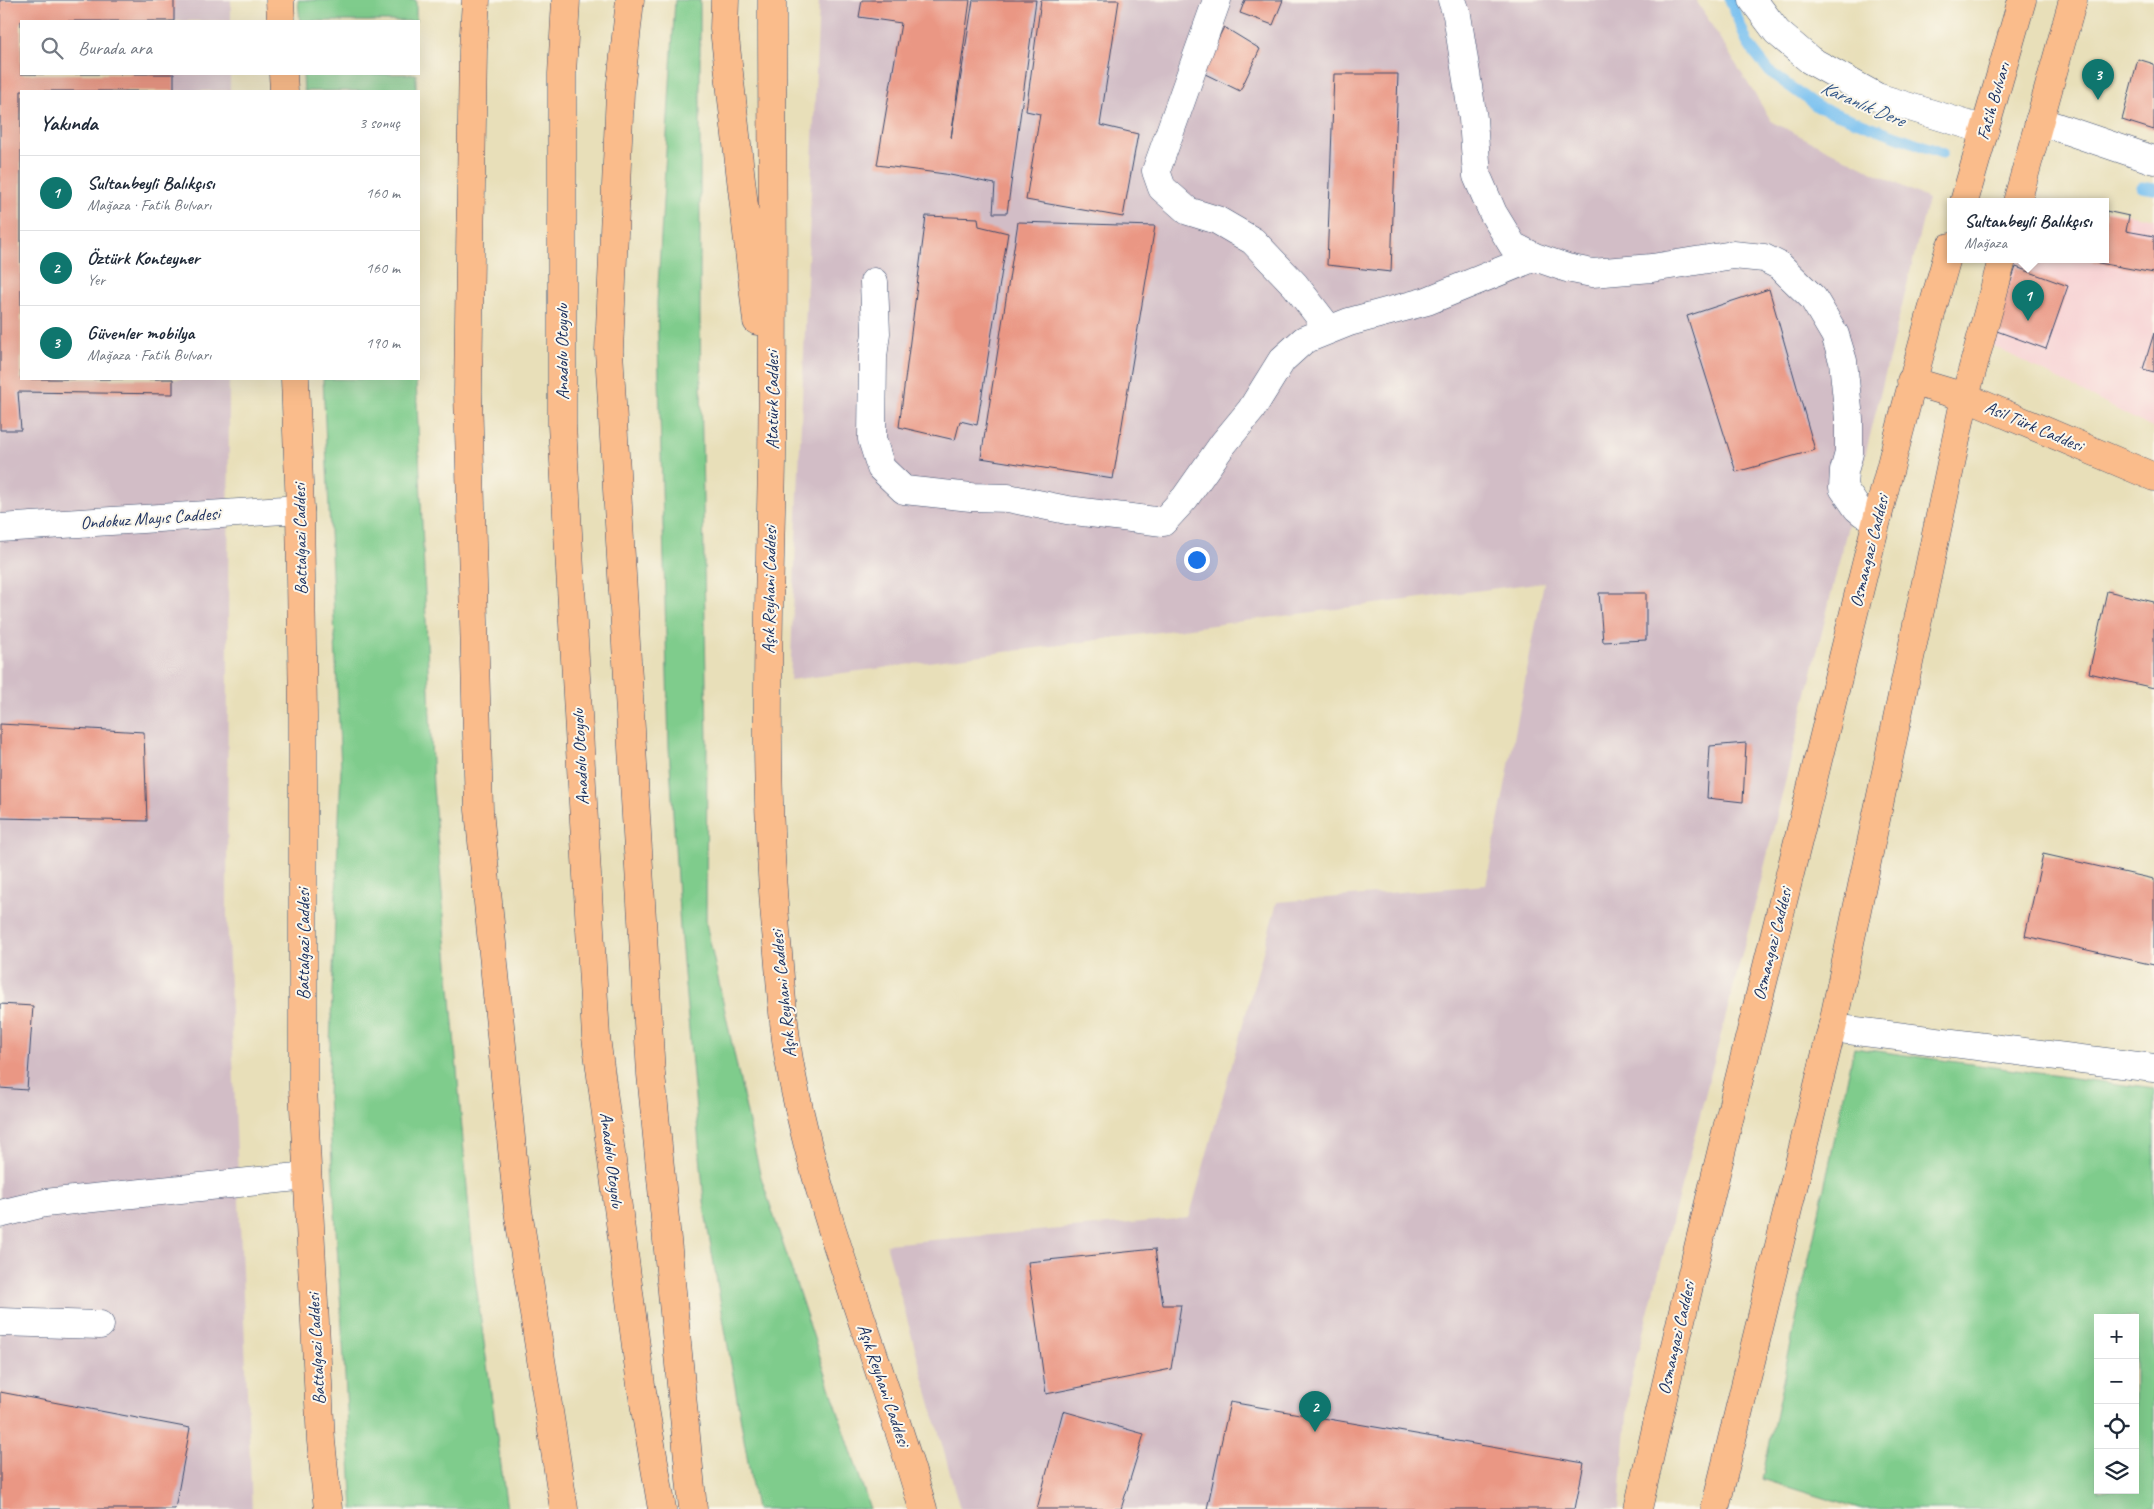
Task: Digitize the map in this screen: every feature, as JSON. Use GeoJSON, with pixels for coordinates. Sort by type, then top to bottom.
{"type":"FeatureCollection","features":[{"type":"Feature","properties":{"kind":"main road"},"geometry":{"type":"LineString","coordinates":[[280,0],[281,20]]}},
{"type":"Feature","properties":{"kind":"main road"},"geometry":{"type":"LineString","coordinates":[[476,0],[473,60],[468,392],[479,810],[518,1210],[564,1509]]}},
{"type":"Feature","properties":{"kind":"main road","name":"Anadolu Otoyolu"},"geometry":{"type":"LineString","coordinates":[[566,0],[562,74],[562,425],[596,1037],[641,1385],[662,1509]]}},
{"type":"Feature","properties":{"kind":"main road"},"geometry":{"type":"LineString","coordinates":[[630,0],[620,92],[609,351],[651,1074],[693,1509]]}},
{"type":"Feature","properties":{"kind":"main road","name":"Atatürk Caddesi"},"geometry":{"type":"LineString","coordinates":[[725,0],[724,29],[772,459]]}},
{"type":"Feature","properties":{"kind":"main road","name":"Atatürk Caddesi"},"geometry":{"type":"LineString","coordinates":[[772,0],[772,459]]}},
{"type":"Feature","properties":{"kind":"main road","name":"Fatih Bulvarı"},"geometry":{"type":"LineString","coordinates":[[1965,198],[2022,0]]}},
{"type":"Feature","properties":{"kind":"main road"},"geometry":{"type":"LineString","coordinates":[[2018,198],[2073,0]]}},
{"type":"Feature","properties":{"kind":"main road"},"geometry":{"type":"LineString","coordinates":[[283,75],[284,90]]}},
{"type":"Feature","properties":{"kind":"main road"},"geometry":{"type":"LineString","coordinates":[[1912,381],[1947,258]]}},
{"type":"Feature","properties":{"kind":"main road"},"geometry":{"type":"LineString","coordinates":[[1715,1509],[1832,1028],[1965,397],[2001,263]]}},
{"type":"Feature","properties":{"kind":"main road","name":"Battalgazi Caddesi"},"geometry":{"type":"LineString","coordinates":[[295,380],[300,509],[303,715],[303,1088],[321,1441],[328,1509]]}},
{"type":"Feature","properties":{"kind":"main road","name":"Asil Türk Caddesi"},"geometry":{"type":"LineString","coordinates":[[1912,381],[1965,397],[2154,477]]}},
{"type":"Feature","properties":{"kind":"main road","name":"Osmangazi Caddesi"},"geometry":{"type":"LineString","coordinates":[[1638,1509],[1679,1322],[1912,381]]}},
{"type":"Feature","properties":{"kind":"main road","name":"Aşık Reyhani Caddesi"},"geometry":{"type":"LineString","coordinates":[[772,459],[768,626],[771,877],[789,1057],[806,1141],[829,1226],[904,1442],[923,1509]]}},
{"type":"Feature","properties":{"kind":"street"},"geometry":{"type":"LineString","coordinates":[[1217,0],[1156,171],[1162,188],[1188,211],[1218,220],[1253,241],[1295,285],[1329,329]]}},
{"type":"Feature","properties":{"kind":"street"},"geometry":{"type":"LineString","coordinates":[[1452,0],[1457,15],[1473,119],[1476,176],[1493,214],[1513,246],[1535,257],[1567,268],[1592,273],[1652,268],[1732,255],[1764,258],[1780,266],[1813,298],[1835,335],[1843,361],[1849,419],[1849,453],[1844,471],[1843,488],[1857,508],[1863,513],[1878,517]]}},
{"type":"Feature","properties":{"kind":"street"},"geometry":{"type":"LineString","coordinates":[[1753,0],[1777,32],[1810,60],[1877,97],[1985,130]]}},
{"type":"Feature","properties":{"kind":"street"},"geometry":{"type":"LineString","coordinates":[[2039,121],[2154,160]]}},
{"type":"Feature","properties":{"kind":"street"},"geometry":{"type":"LineString","coordinates":[[874,282],[876,333],[873,357],[872,439],[881,468],[904,490],[970,497],[1008,498],[1067,510],[1163,522],[1185,498],[1223,444],[1251,410],[1282,360],[1304,340],[1329,329],[1427,301],[1535,257]]}},
{"type":"Feature","properties":{"kind":"street","name":"Ondokuz Mayıs Caddesi"},"geometry":{"type":"LineString","coordinates":[[0,528],[300,509]]}},
{"type":"Feature","properties":{"kind":"street"},"geometry":{"type":"LineString","coordinates":[[1832,1028],[2154,1068]]}},
{"type":"Feature","properties":{"kind":"street"},"geometry":{"type":"LineString","coordinates":[[0,1214],[45,1203],[307,1176]]}},
{"type":"Feature","properties":{"kind":"street"},"geometry":{"type":"LineString","coordinates":[[0,1322],[100,1325]]}},
{"type":"Feature","properties":{"kind":"shaded area"},"geometry":{"type":"Polygon","coordinates":[[[0,0],[231,0],[231,20],[20,20],[20,75],[230,75],[230,90],[20,90],[20,380],[229,380],[227,915],[252,1509],[0,1509],[0,0]]]}},
{"type":"Feature","properties":{"kind":"shaded area"},"geometry":{"type":"Polygon","coordinates":[[[819,0],[1696,0],[1772,122],[1928,199],[1757,897],[1630,1382],[1619,1509],[960,1509],[886,1244],[1189,1218],[1277,902],[1486,885],[1544,582],[790,680],[819,0]]]}},
{"type":"Feature","properties":{"kind":"shaded area"},"geometry":{"type":"Polygon","coordinates":[[[2109,211],[2154,219],[2154,429],[1984,341],[2008,263],[2109,263],[2109,211]]]}},
{"type":"Feature","properties":{"kind":"green space"},"geometry":{"type":"Polygon","coordinates":[[[298,0],[416,0],[416,20],[300,20],[298,0]]]}},
{"type":"Feature","properties":{"kind":"green space"},"geometry":{"type":"Polygon","coordinates":[[[675,0],[700,0],[700,321],[707,743],[706,923],[760,1174],[870,1509],[756,1509],[705,1212],[680,928],[669,747],[657,303],[675,0]]]}},
{"type":"Feature","properties":{"kind":"green space"},"geometry":{"type":"Polygon","coordinates":[[[303,75],[416,75],[416,90],[304,90],[303,75]]]}},
{"type":"Feature","properties":{"kind":"green space"},"geometry":{"type":"Polygon","coordinates":[[[323,380],[416,380],[433,787],[474,1270],[507,1509],[353,1509],[328,1096],[341,769],[323,380]]]}},
{"type":"Feature","properties":{"kind":"green space"},"geometry":{"type":"Polygon","coordinates":[[[1854,1048],[2154,1089],[2154,1509],[1859,1509],[1762,1479],[1854,1048]]]}},
{"type":"Feature","properties":{"kind":"building"},"geometry":{"type":"Polygon","coordinates":[[[0,0],[174,0],[174,20],[20,20],[20,75],[174,75],[174,90],[20,90],[20,380],[173,380],[173,394],[18,392],[21,430],[0,430],[0,0]]]}},
{"type":"Feature","properties":{"kind":"building"},"geometry":{"type":"Polygon","coordinates":[[[862,0],[970,0],[951,138],[973,0],[1036,0],[1007,213],[993,213],[995,184],[945,174],[877,165],[901,23],[859,17],[862,0]]]}},
{"type":"Feature","properties":{"kind":"building"},"geometry":{"type":"Polygon","coordinates":[[[1041,0],[1119,0],[1100,125],[1138,134],[1123,217],[1026,200],[1040,114],[1026,111],[1041,0]]]}},
{"type":"Feature","properties":{"kind":"building"},"geometry":{"type":"Polygon","coordinates":[[[1245,0],[1283,0],[1273,25],[1240,13],[1245,0]]]}},
{"type":"Feature","properties":{"kind":"building"},"geometry":{"type":"Polygon","coordinates":[[[1224,27],[1260,49],[1240,91],[1201,72],[1224,27]]]}},
{"type":"Feature","properties":{"kind":"building"},"geometry":{"type":"Polygon","coordinates":[[[2138,59],[2154,64],[2154,130],[2122,120],[2138,59]]]}},
{"type":"Feature","properties":{"kind":"building"},"geometry":{"type":"Polygon","coordinates":[[[1334,74],[1398,74],[1391,272],[1327,265],[1334,74]]]}},
{"type":"Feature","properties":{"kind":"building"},"geometry":{"type":"Polygon","coordinates":[[[2109,212],[2129,216],[2126,231],[2154,236],[2154,273],[2099,263],[2109,263],[2109,212]]]}},
{"type":"Feature","properties":{"kind":"building"},"geometry":{"type":"Polygon","coordinates":[[[926,216],[978,218],[979,226],[1008,233],[977,425],[960,421],[955,440],[899,427],[926,216]]]}},
{"type":"Feature","properties":{"kind":"building"},"geometry":{"type":"Polygon","coordinates":[[[1018,222],[1155,226],[1113,479],[981,458],[1018,222]]]}},
{"type":"Feature","properties":{"kind":"building"},"geometry":{"type":"Polygon","coordinates":[[[2016,267],[2068,286],[2046,349],[1994,330],[2016,267]]]}},
{"type":"Feature","properties":{"kind":"building"},"geometry":{"type":"Polygon","coordinates":[[[1769,289],[1815,450],[1736,472],[1687,316],[1769,289]]]}},
{"type":"Feature","properties":{"kind":"building"},"geometry":{"type":"Polygon","coordinates":[[[2154,333],[2154,372],[2143,369],[2154,333]]]}},
{"type":"Feature","properties":{"kind":"building"},"geometry":{"type":"Polygon","coordinates":[[[2107,591],[2154,602],[2154,688],[2089,673],[2107,591]]]}},
{"type":"Feature","properties":{"kind":"building"},"geometry":{"type":"Polygon","coordinates":[[[1599,593],[1646,593],[1646,640],[1603,642],[1599,593]]]}},
{"type":"Feature","properties":{"kind":"building"},"geometry":{"type":"Polygon","coordinates":[[[0,724],[144,732],[147,821],[0,818],[0,724]]]}},
{"type":"Feature","properties":{"kind":"building"},"geometry":{"type":"Polygon","coordinates":[[[1746,743],[1743,802],[1707,798],[1710,746],[1746,743]]]}},
{"type":"Feature","properties":{"kind":"building"},"geometry":{"type":"Polygon","coordinates":[[[2043,854],[2154,879],[2154,965],[2025,936],[2043,854]]]}},
{"type":"Feature","properties":{"kind":"building"},"geometry":{"type":"Polygon","coordinates":[[[0,1004],[33,1006],[27,1090],[0,1088],[0,1004]]]}},
{"type":"Feature","properties":{"kind":"building"},"geometry":{"type":"Polygon","coordinates":[[[1155,1249],[1163,1305],[1181,1305],[1171,1369],[1046,1394],[1028,1262],[1155,1249]]]}},
{"type":"Feature","properties":{"kind":"building"},"geometry":{"type":"Polygon","coordinates":[[[0,1392],[190,1428],[175,1509],[0,1509],[0,1392]]]}},
{"type":"Feature","properties":{"kind":"building"},"geometry":{"type":"Polygon","coordinates":[[[1230,1402],[1584,1463],[1575,1509],[1207,1509],[1230,1402]]]}},
{"type":"Feature","properties":{"kind":"building"},"geometry":{"type":"Polygon","coordinates":[[[1063,1411],[1144,1434],[1121,1509],[1037,1509],[1063,1411]]]}},
{"type":"Feature","properties":{"kind":"waterway","name":"Karanlık Dere"},"geometry":{"type":"LineString","coordinates":[[1730,0],[1748,44],[1770,72],[1818,107],[1942,153]]}},
{"type":"Feature","properties":{"kind":"waterway","name":"Karanlık Dere"},"geometry":{"type":"LineString","coordinates":[[2142,187],[2154,189]]}},
{"type":"Feature","properties":{"kind":"place","name":"Güvenler mobilya"},"geometry":{"type":"Point","coordinates":[2098,100]}},
{"type":"Feature","properties":{"kind":"place","name":"Sultanbeyli Balıkçısı"},"geometry":{"type":"Point","coordinates":[2028,321]}},
{"type":"Feature","properties":{"kind":"place","name":"Öztürk Konteyner"},"geometry":{"type":"Point","coordinates":[1315,1432]}}]}
